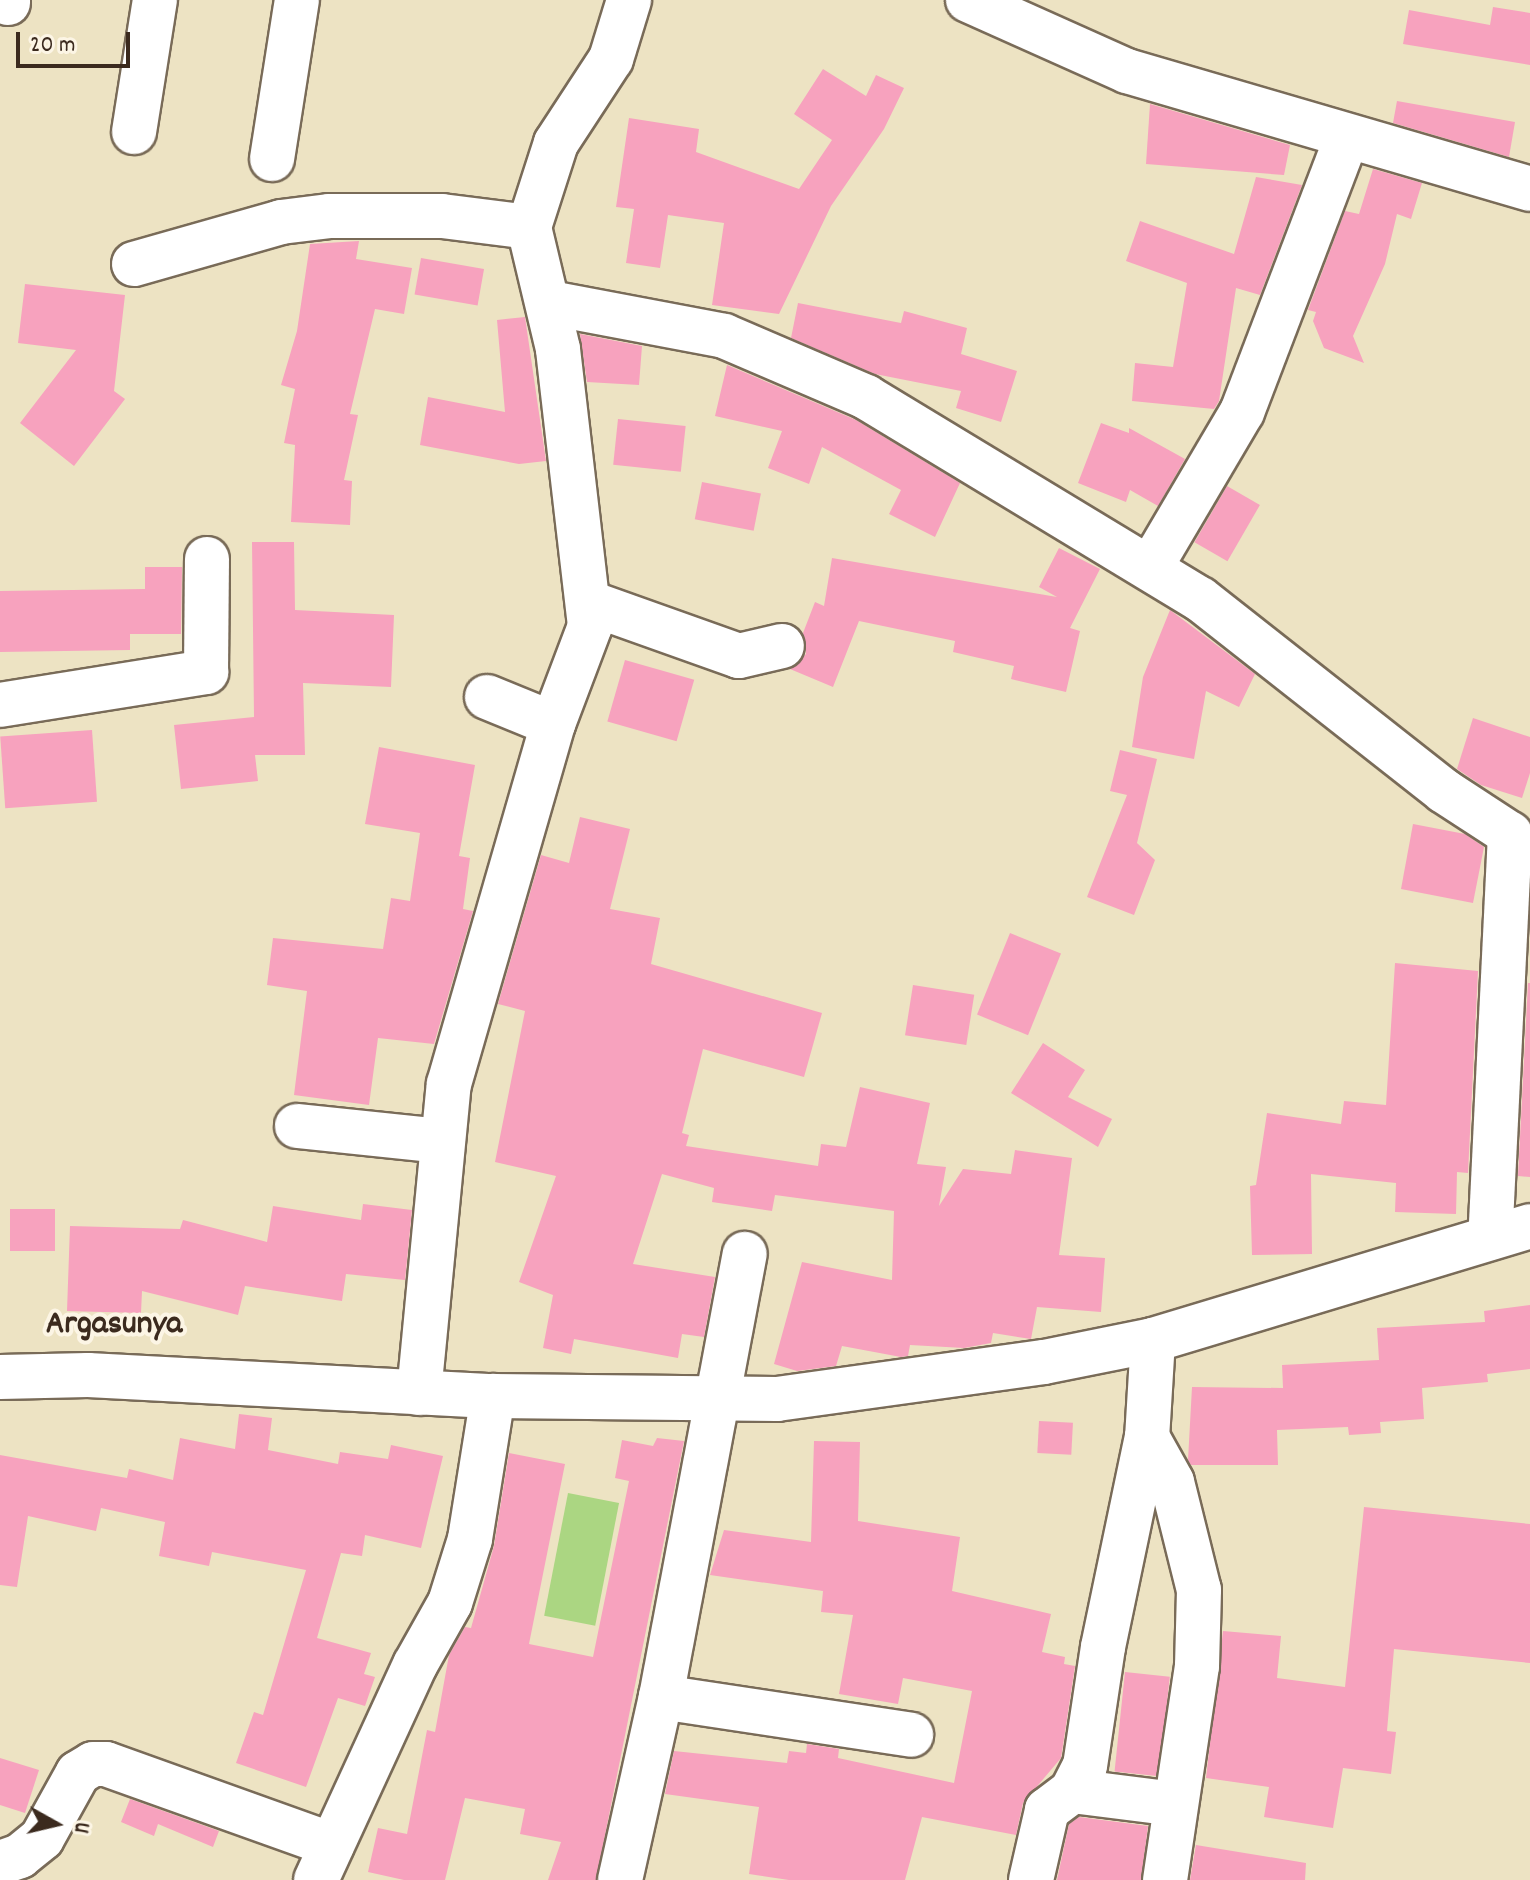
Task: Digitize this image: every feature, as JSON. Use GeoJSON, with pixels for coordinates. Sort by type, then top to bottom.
{"type":"FeatureCollection","features":[{"type":"Feature","properties":{"kind":"street"},"geometry":{"type":"LineString","coordinates":[[134,132],[155,0]]}},
{"type":"Feature","properties":{"kind":"street"},"geometry":{"type":"LineString","coordinates":[[272,159],[297,0]]}},
{"type":"Feature","properties":{"kind":"street"},"geometry":{"type":"LineString","coordinates":[[419,1393],[449,1084],[553,724],[586,645],[590,603],[550,303],[535,265],[529,227],[556,143],[611,59],[629,0]]}},
{"type":"Feature","properties":{"kind":"street"},"geometry":{"type":"LineString","coordinates":[[968,0],[1127,71],[1346,139],[1526,177]]}},
{"type":"Feature","properties":{"kind":"street"},"geometry":{"type":"LineString","coordinates":[[1150,568],[1218,458],[1242,412],[1346,139]]}},
{"type":"Feature","properties":{"kind":"street"},"geometry":{"type":"LineString","coordinates":[[134,264],[281,222],[329,216],[442,216],[529,227]]}},
{"type":"Feature","properties":{"kind":"street"},"geometry":{"type":"LineString","coordinates":[[0,1377],[88,1375],[419,1393],[718,1401],[820,1394],[1044,1362],[1153,1340],[1510,1232],[1520,836],[1444,791],[1200,599],[866,397],[724,336],[550,303]]}},
{"type":"Feature","properties":{"kind":"street"},"geometry":{"type":"LineString","coordinates":[[0,705],[206,672],[207,559]]}},
{"type":"Feature","properties":{"kind":"street"},"geometry":{"type":"LineString","coordinates":[[590,603],[739,656],[782,646]]}},
{"type":"Feature","properties":{"kind":"street"},"geometry":{"type":"LineString","coordinates":[[487,697],[553,724]]}},
{"type":"Feature","properties":{"kind":"street"},"geometry":{"type":"LineString","coordinates":[[297,1126],[442,1141]]}},
{"type":"Feature","properties":{"kind":"street"},"geometry":{"type":"LineString","coordinates":[[620,1880],[661,1697],[745,1254]]}},
{"type":"Feature","properties":{"kind":"street"},"geometry":{"type":"LineString","coordinates":[[1031,1880],[1047,1810],[1072,1791],[1085,1766],[1103,1647],[1147,1437],[1153,1340]]}},
{"type":"Feature","properties":{"kind":"street"},"geometry":{"type":"LineString","coordinates":[[0,1863],[20,1856],[42,1838],[78,1773],[93,1764],[106,1764],[324,1862],[415,1665],[450,1603],[470,1539],[493,1396]]}},
{"type":"Feature","properties":{"kind":"street"},"geometry":{"type":"LineString","coordinates":[[1147,1437],[1172,1482],[1199,1590],[1197,1666],[1165,1880]]}},
{"type":"Feature","properties":{"kind":"street"},"geometry":{"type":"LineString","coordinates":[[661,1697],[911,1735]]}},
{"type":"Feature","properties":{"kind":"street"},"geometry":{"type":"LineString","coordinates":[[1072,1791],[1175,1804]]}},
{"type":"Feature","properties":{"kind":"green space"},"geometry":{"type":"Polygon","coordinates":[[[568,1493],[619,1503],[595,1626],[544,1616],[568,1493]]]}},
{"type":"Feature","properties":{"kind":"building"},"geometry":{"type":"Polygon","coordinates":[[[1493,7],[1530,13],[1530,65],[1403,44],[1409,10],[1490,25],[1493,7]]]}},
{"type":"Feature","properties":{"kind":"building"},"geometry":{"type":"Polygon","coordinates":[[[823,69],[866,96],[876,75],[904,88],[884,129],[831,206],[779,314],[712,305],[724,223],[668,215],[660,268],[626,263],[634,209],[616,207],[629,118],[699,129],[696,152],[799,189],[832,140],[794,114],[823,69]]]}},
{"type":"Feature","properties":{"kind":"building"},"geometry":{"type":"Polygon","coordinates":[[[1397,101],[1515,122],[1509,157],[1393,123],[1397,101]]]}},
{"type":"Feature","properties":{"kind":"building"},"geometry":{"type":"Polygon","coordinates":[[[1150,104],[1290,145],[1284,175],[1146,164],[1150,104]]]}},
{"type":"Feature","properties":{"kind":"building"},"geometry":{"type":"Polygon","coordinates":[[[1373,169],[1422,183],[1411,219],[1397,214],[1385,264],[1353,336],[1364,363],[1324,348],[1313,321],[1316,312],[1308,310],[1345,211],[1359,214],[1373,169]]]}},
{"type":"Feature","properties":{"kind":"building"},"geometry":{"type":"Polygon","coordinates":[[[1256,177],[1302,185],[1260,295],[1236,288],[1219,401],[1214,409],[1132,401],[1135,363],[1173,367],[1187,283],[1126,261],[1140,221],[1234,254],[1256,177]]]}},
{"type":"Feature","properties":{"kind":"building"},"geometry":{"type":"Polygon","coordinates":[[[359,241],[356,259],[412,268],[404,314],[375,309],[350,414],[358,415],[344,480],[352,481],[350,525],[291,522],[295,445],[284,443],[295,389],[281,385],[297,331],[310,244],[359,241]]]}},
{"type":"Feature","properties":{"kind":"building"},"geometry":{"type":"Polygon","coordinates":[[[421,258],[484,269],[478,306],[415,294],[421,258]]]}},
{"type":"Feature","properties":{"kind":"building"},"geometry":{"type":"Polygon","coordinates":[[[25,284],[125,295],[114,391],[125,399],[74,466],[20,423],[76,350],[18,343],[25,284]]]}},
{"type":"Feature","properties":{"kind":"building"},"geometry":{"type":"Polygon","coordinates":[[[798,303],[901,323],[904,311],[967,328],[961,354],[1017,371],[1001,422],[956,408],[961,391],[875,374],[791,338],[798,303]]]}},
{"type":"Feature","properties":{"kind":"building"},"geometry":{"type":"Polygon","coordinates":[[[525,317],[546,461],[519,464],[420,445],[428,397],[505,412],[497,320],[525,317]]]}},
{"type":"Feature","properties":{"kind":"building"},"geometry":{"type":"Polygon","coordinates":[[[580,334],[642,346],[639,385],[587,382],[580,334]]]}},
{"type":"Feature","properties":{"kind":"building"},"geometry":{"type":"Polygon","coordinates":[[[727,365],[856,420],[960,483],[935,537],[889,514],[901,490],[822,447],[809,484],[768,468],[782,431],[715,416],[727,365]]]}},
{"type":"Feature","properties":{"kind":"building"},"geometry":{"type":"Polygon","coordinates":[[[618,419],[686,426],[681,472],[613,465],[618,419]]]}},
{"type":"Feature","properties":{"kind":"building"},"geometry":{"type":"Polygon","coordinates":[[[1101,423],[1129,433],[1129,428],[1185,459],[1158,506],[1130,490],[1126,502],[1078,483],[1101,423]]]}},
{"type":"Feature","properties":{"kind":"building"},"geometry":{"type":"Polygon","coordinates":[[[702,482],[761,493],[754,531],[695,519],[702,482]]]}},
{"type":"Feature","properties":{"kind":"building"},"geometry":{"type":"Polygon","coordinates":[[[1227,486],[1260,505],[1227,561],[1194,542],[1227,486]]]}},
{"type":"Feature","properties":{"kind":"building"},"geometry":{"type":"Polygon","coordinates":[[[252,542],[294,542],[295,610],[394,615],[391,687],[303,683],[305,755],[255,755],[258,781],[181,789],[174,725],[254,717],[252,542]]]}},
{"type":"Feature","properties":{"kind":"building"},"geometry":{"type":"Polygon","coordinates":[[[1059,548],[1100,569],[1070,628],[1080,631],[1066,692],[1011,679],[1014,666],[953,652],[955,641],[859,621],[833,687],[790,669],[806,654],[803,633],[815,602],[824,606],[832,558],[1057,597],[1039,587],[1059,548]]]}},
{"type":"Feature","properties":{"kind":"building"},"geometry":{"type":"Polygon","coordinates":[[[145,567],[182,567],[181,634],[130,634],[130,650],[0,652],[0,591],[145,589],[145,567]]]}},
{"type":"Feature","properties":{"kind":"building"},"geometry":{"type":"Polygon","coordinates":[[[1170,610],[1255,674],[1239,707],[1206,691],[1194,759],[1132,747],[1143,677],[1170,610]]]}},
{"type":"Feature","properties":{"kind":"building"},"geometry":{"type":"Polygon","coordinates":[[[625,660],[694,680],[677,741],[607,722],[625,660]]]}},
{"type":"Feature","properties":{"kind":"building"},"geometry":{"type":"Polygon","coordinates":[[[1473,718],[1530,737],[1530,773],[1522,798],[1481,785],[1457,769],[1473,718]]]}},
{"type":"Feature","properties":{"kind":"building"},"geometry":{"type":"Polygon","coordinates":[[[92,730],[97,802],[5,808],[0,736],[92,730]]]}},
{"type":"Feature","properties":{"kind":"building"},"geometry":{"type":"Polygon","coordinates":[[[379,747],[475,765],[459,856],[470,858],[463,909],[473,911],[434,1044],[378,1038],[369,1105],[294,1095],[307,991],[267,985],[273,938],[383,949],[391,898],[410,901],[420,833],[365,824],[379,747]]]}},
{"type":"Feature","properties":{"kind":"building"},"geometry":{"type":"Polygon","coordinates":[[[1120,750],[1157,759],[1137,843],[1155,860],[1134,915],[1087,897],[1127,795],[1110,791],[1120,750]]]}},
{"type":"Feature","properties":{"kind":"building"},"geometry":{"type":"Polygon","coordinates":[[[580,817],[630,829],[610,909],[660,918],[651,964],[822,1013],[804,1077],[703,1049],[682,1133],[689,1135],[686,1146],[818,1166],[821,1144],[846,1147],[860,1087],[930,1103],[917,1164],[946,1167],[939,1206],[963,1169],[1011,1174],[1015,1150],[1072,1158],[1059,1255],[1105,1258],[1101,1312],[1037,1307],[1031,1339],[993,1333],[991,1343],[964,1348],[910,1345],[908,1356],[901,1357],[842,1346],[836,1366],[797,1371],[774,1364],[802,1262],[892,1280],[894,1211],[775,1195],[772,1211],[712,1202],[714,1188],[662,1174],[633,1264],[715,1277],[704,1337],[682,1334],[678,1358],[574,1339],[571,1354],[543,1348],[553,1295],[519,1282],[556,1176],[495,1162],[525,1011],[498,1004],[541,855],[569,863],[580,817]]]}},
{"type":"Feature","properties":{"kind":"building"},"geometry":{"type":"Polygon","coordinates":[[[1413,824],[1465,834],[1484,847],[1473,903],[1401,889],[1413,824]]]}},
{"type":"Feature","properties":{"kind":"building"},"geometry":{"type":"Polygon","coordinates":[[[1010,933],[1061,954],[1028,1035],[977,1015],[1010,933]]]}},
{"type":"Feature","properties":{"kind":"building"},"geometry":{"type":"Polygon","coordinates":[[[1395,963],[1478,971],[1468,1173],[1457,1172],[1456,1214],[1395,1212],[1396,1183],[1311,1174],[1312,1254],[1252,1255],[1250,1186],[1256,1185],[1267,1113],[1341,1124],[1344,1101],[1386,1105],[1395,963]]]}},
{"type":"Feature","properties":{"kind":"building"},"geometry":{"type":"Polygon","coordinates":[[[1530,983],[1530,1177],[1518,1176],[1530,983]]]}},
{"type":"Feature","properties":{"kind":"building"},"geometry":{"type":"Polygon","coordinates":[[[913,985],[974,995],[966,1045],[905,1035],[913,985]]]}},
{"type":"Feature","properties":{"kind":"building"},"geometry":{"type":"Polygon","coordinates":[[[1043,1043],[1085,1070],[1068,1097],[1112,1119],[1098,1147],[1011,1093],[1043,1043]]]}},
{"type":"Feature","properties":{"kind":"building"},"geometry":{"type":"Polygon","coordinates":[[[363,1204],[412,1210],[405,1280],[346,1274],[342,1301],[245,1286],[238,1315],[142,1291],[141,1313],[67,1311],[70,1226],[180,1229],[183,1220],[267,1242],[273,1206],[361,1220],[363,1204]]]}},
{"type":"Feature","properties":{"kind":"building"},"geometry":{"type":"Polygon","coordinates":[[[10,1209],[55,1209],[55,1251],[10,1251],[10,1209]]]}},
{"type":"Feature","properties":{"kind":"building"},"geometry":{"type":"Polygon","coordinates":[[[1530,1305],[1530,1369],[1487,1374],[1488,1382],[1422,1388],[1424,1419],[1380,1422],[1381,1433],[1349,1435],[1348,1427],[1277,1430],[1278,1465],[1191,1465],[1188,1460],[1192,1387],[1283,1388],[1282,1365],[1379,1360],[1377,1328],[1485,1322],[1484,1311],[1530,1305]]]}},
{"type":"Feature","properties":{"kind":"building"},"geometry":{"type":"Polygon","coordinates":[[[239,1414],[272,1418],[268,1450],[338,1464],[340,1452],[388,1459],[391,1445],[443,1456],[421,1548],[365,1535],[362,1556],[341,1553],[317,1638],[371,1653],[364,1674],[375,1677],[365,1706],[338,1698],[306,1787],[236,1763],[254,1712],[263,1715],[306,1570],[212,1552],[209,1566],[159,1556],[165,1522],[101,1508],[96,1531],[28,1516],[17,1587],[0,1585],[0,1455],[127,1478],[129,1469],[173,1480],[180,1438],[235,1449],[239,1414]]]}},
{"type":"Feature","properties":{"kind":"building"},"geometry":{"type":"Polygon","coordinates":[[[1039,1421],[1073,1423],[1071,1455],[1037,1453],[1039,1421]]]}},
{"type":"Feature","properties":{"kind":"building"},"geometry":{"type":"Polygon","coordinates":[[[657,1438],[684,1441],[596,1880],[548,1880],[561,1842],[520,1834],[525,1809],[465,1798],[445,1880],[404,1880],[368,1872],[378,1828],[407,1834],[427,1730],[435,1732],[449,1655],[465,1627],[471,1628],[494,1546],[509,1453],[565,1464],[529,1644],[593,1657],[629,1481],[615,1478],[622,1440],[653,1446],[657,1438]]]}},
{"type":"Feature","properties":{"kind":"building"},"geometry":{"type":"Polygon","coordinates":[[[814,1441],[860,1442],[858,1521],[960,1537],[952,1591],[1051,1614],[1042,1652],[1065,1657],[1064,1664],[1075,1666],[1061,1758],[1023,1803],[1016,1835],[922,1817],[905,1880],[789,1880],[749,1874],[759,1807],[665,1794],[674,1751],[787,1763],[789,1751],[806,1753],[807,1744],[839,1749],[838,1758],[954,1783],[972,1691],[903,1678],[898,1704],[839,1694],[853,1615],[821,1612],[823,1591],[710,1575],[724,1530],[811,1542],[814,1441]]]}},
{"type":"Feature","properties":{"kind":"building"},"geometry":{"type":"Polygon","coordinates":[[[1364,1507],[1530,1524],[1530,1663],[1394,1649],[1387,1731],[1396,1732],[1391,1774],[1343,1768],[1333,1828],[1264,1817],[1269,1787],[1206,1778],[1223,1631],[1281,1636],[1277,1678],[1345,1687],[1364,1507]]]}},
{"type":"Feature","properties":{"kind":"building"},"geometry":{"type":"Polygon","coordinates":[[[1125,1672],[1170,1677],[1159,1776],[1115,1771],[1125,1672]]]}},
{"type":"Feature","properties":{"kind":"building"},"geometry":{"type":"Polygon","coordinates":[[[0,1758],[39,1770],[25,1813],[0,1805],[0,1758]]]}},
{"type":"Feature","properties":{"kind":"building"},"geometry":{"type":"Polygon","coordinates":[[[130,1799],[219,1831],[213,1847],[158,1824],[154,1836],[121,1822],[130,1799]]]}},
{"type":"Feature","properties":{"kind":"building"},"geometry":{"type":"Polygon","coordinates":[[[1079,1817],[1148,1826],[1141,1880],[1057,1880],[1069,1824],[1079,1817]]]}},
{"type":"Feature","properties":{"kind":"building"},"geometry":{"type":"Polygon","coordinates":[[[1196,1845],[1306,1863],[1305,1880],[1190,1880],[1196,1845]]]}},
{"type":"Feature","properties":{"kind":"district","name":"Argasunya"},"geometry":{"type":"Point","coordinates":[114,1326]}}]}
